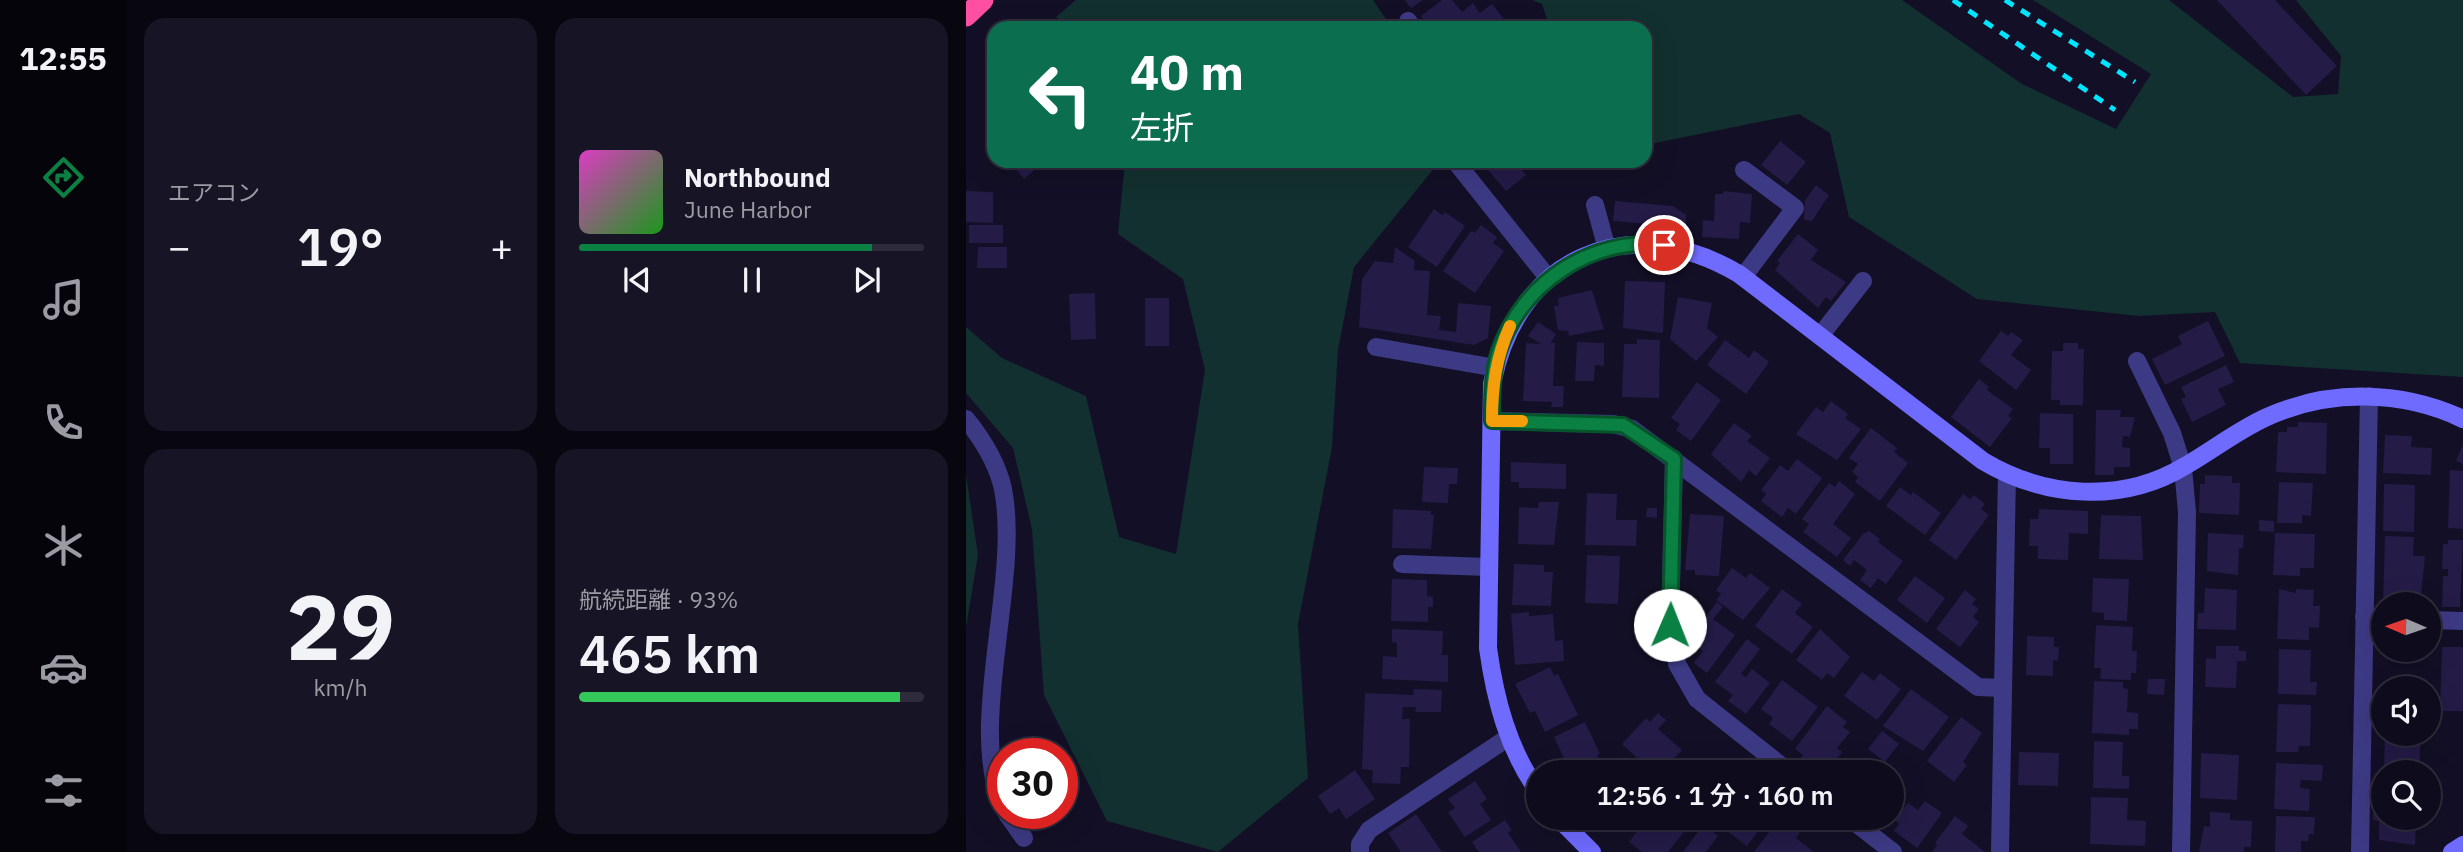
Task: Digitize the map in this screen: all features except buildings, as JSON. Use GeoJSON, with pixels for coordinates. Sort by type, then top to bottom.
{"type":"FeatureCollection","features":[{"type":"Feature","properties":{"kind":"highway"},"geometry":{"type":"LineString","coordinates":[[966,16],[983,0]]}},
{"type":"Feature","properties":{"kind":"street"},"geometry":{"type":"LineString","coordinates":[[1461,168],[1549,278]]}},
{"type":"Feature","properties":{"kind":"street"},"geometry":{"type":"LineString","coordinates":[[1743,277],[1795,208],[1744,170]]}},
{"type":"Feature","properties":{"kind":"street"},"geometry":{"type":"LineString","coordinates":[[1595,205],[1607,249]]}},
{"type":"Feature","properties":{"kind":"street"},"geometry":{"type":"LineString","coordinates":[[1526,769],[1509,737],[1494,690],[1488,648],[1492,421],[1496,368],[1512,321],[1531,295],[1549,278],[1584,256],[1607,249],[1648,243],[1680,247],[1711,258],[1743,277],[1970,452],[2007,474],[2056,490],[2103,492],[2149,482],[2183,468],[2246,427],[2290,408],[2336,398],[2369,396],[2418,403],[2463,419]]}},
{"type":"Feature","properties":{"kind":"street"},"geometry":{"type":"LineString","coordinates":[[1820,336],[1863,281]]}},
{"type":"Feature","properties":{"kind":"street"},"geometry":{"type":"LineString","coordinates":[[1376,347],[1496,368]]}},
{"type":"Feature","properties":{"kind":"street"},"geometry":{"type":"LineString","coordinates":[[2137,361],[2172,433],[2183,468],[2187,512],[2181,852]]}},
{"type":"Feature","properties":{"kind":"street"},"geometry":{"type":"LineString","coordinates":[[2360,852],[2369,396]]}},
{"type":"Feature","properties":{"kind":"street"},"geometry":{"type":"LineString","coordinates":[[966,419],[986,443],[1003,490],[1004,539],[978,739],[987,771]]}},
{"type":"Feature","properties":{"kind":"street"},"geometry":{"type":"LineString","coordinates":[[1492,421],[1623,425],[1674,459],[1978,687],[2002,688]]}},
{"type":"Feature","properties":{"kind":"street"},"geometry":{"type":"LineString","coordinates":[[1674,459],[1670,625],[1677,664],[1697,699],[1774,760]]}},
{"type":"Feature","properties":{"kind":"street"},"geometry":{"type":"LineString","coordinates":[[2000,852],[2007,474]]}},
{"type":"Feature","properties":{"kind":"street"},"geometry":{"type":"LineString","coordinates":[[1402,564],[1488,567]]}},
{"type":"Feature","properties":{"kind":"street"},"geometry":{"type":"LineString","coordinates":[[2364,617],[2371,617]]}},
{"type":"Feature","properties":{"kind":"street"},"geometry":{"type":"LineString","coordinates":[[2441,620],[2463,621]]}},
{"type":"Feature","properties":{"kind":"street"},"geometry":{"type":"LineString","coordinates":[[1360,852],[1363,836],[1369,830],[1509,737]]}},
{"type":"Feature","properties":{"kind":"street"},"geometry":{"type":"LineString","coordinates":[[1018,829],[1024,838]]}},
{"type":"Feature","properties":{"kind":"street"},"geometry":{"type":"LineString","coordinates":[[1571,830],[1592,852]]}},
{"type":"Feature","properties":{"kind":"street"},"geometry":{"type":"LineString","coordinates":[[1865,830],[1893,852]]}},
{"type":"Feature","properties":{"kind":"street"},"geometry":{"type":"LineString","coordinates":[[2452,852],[2463,845]]}},
{"type":"Feature","properties":{"kind":"green space"},"geometry":{"type":"Polygon","coordinates":[[[1076,0],[1373,0],[1387,21],[1061,21],[1056,17],[1076,0]]]}},
{"type":"Feature","properties":{"kind":"green space"},"geometry":{"type":"Polygon","coordinates":[[[1532,0],[1902,0],[2022,84],[2116,129],[2151,74],[2033,0],[2169,0],[2293,97],[2338,94],[2341,56],[2296,0],[2463,0],[2463,377],[2240,363],[2215,312],[2139,316],[1977,299],[1849,217],[1830,133],[1799,114],[1652,144],[1652,21],[1548,21],[1542,4],[1532,0]]]}},
{"type":"Feature","properties":{"kind":"green space"},"geometry":{"type":"Polygon","coordinates":[[[1124,168],[1434,168],[1354,267],[1338,350],[1332,447],[1298,624],[1308,778],[1218,852],[1107,821],[1078,763],[1078,738],[1066,738],[1044,695],[1032,529],[1013,448],[966,393],[966,327],[1002,358],[1086,396],[1119,537],[1176,554],[1205,370],[1183,279],[1118,234],[1124,168]]]}},
{"type":"Feature","properties":{"kind":"green space"},"geometry":{"type":"Polygon","coordinates":[[[966,475],[978,555],[966,627],[966,475]]]}},
{"type":"Feature","properties":{"kind":"railway"},"geometry":{"type":"LineString","coordinates":[[1953,0],[2115,110]]}},
{"type":"Feature","properties":{"kind":"railway"},"geometry":{"type":"LineString","coordinates":[[2005,0],[2135,82]]}},
{"type":"Feature","properties":{"kind":"slow traffic"},"geometry":{"type":"LineString","coordinates":[[1510,326],[1499,352],[1492,384],[1492,421],[1522,421]]}},
{"type":"Feature","properties":{"kind":"route"},"geometry":{"type":"LineString","coordinates":[[1664,245],[1648,243],[1615,247],[1584,256],[1556,273],[1531,295],[1512,321],[1499,352],[1492,384],[1492,421],[1623,425],[1674,459],[1670,625]]}}]}
